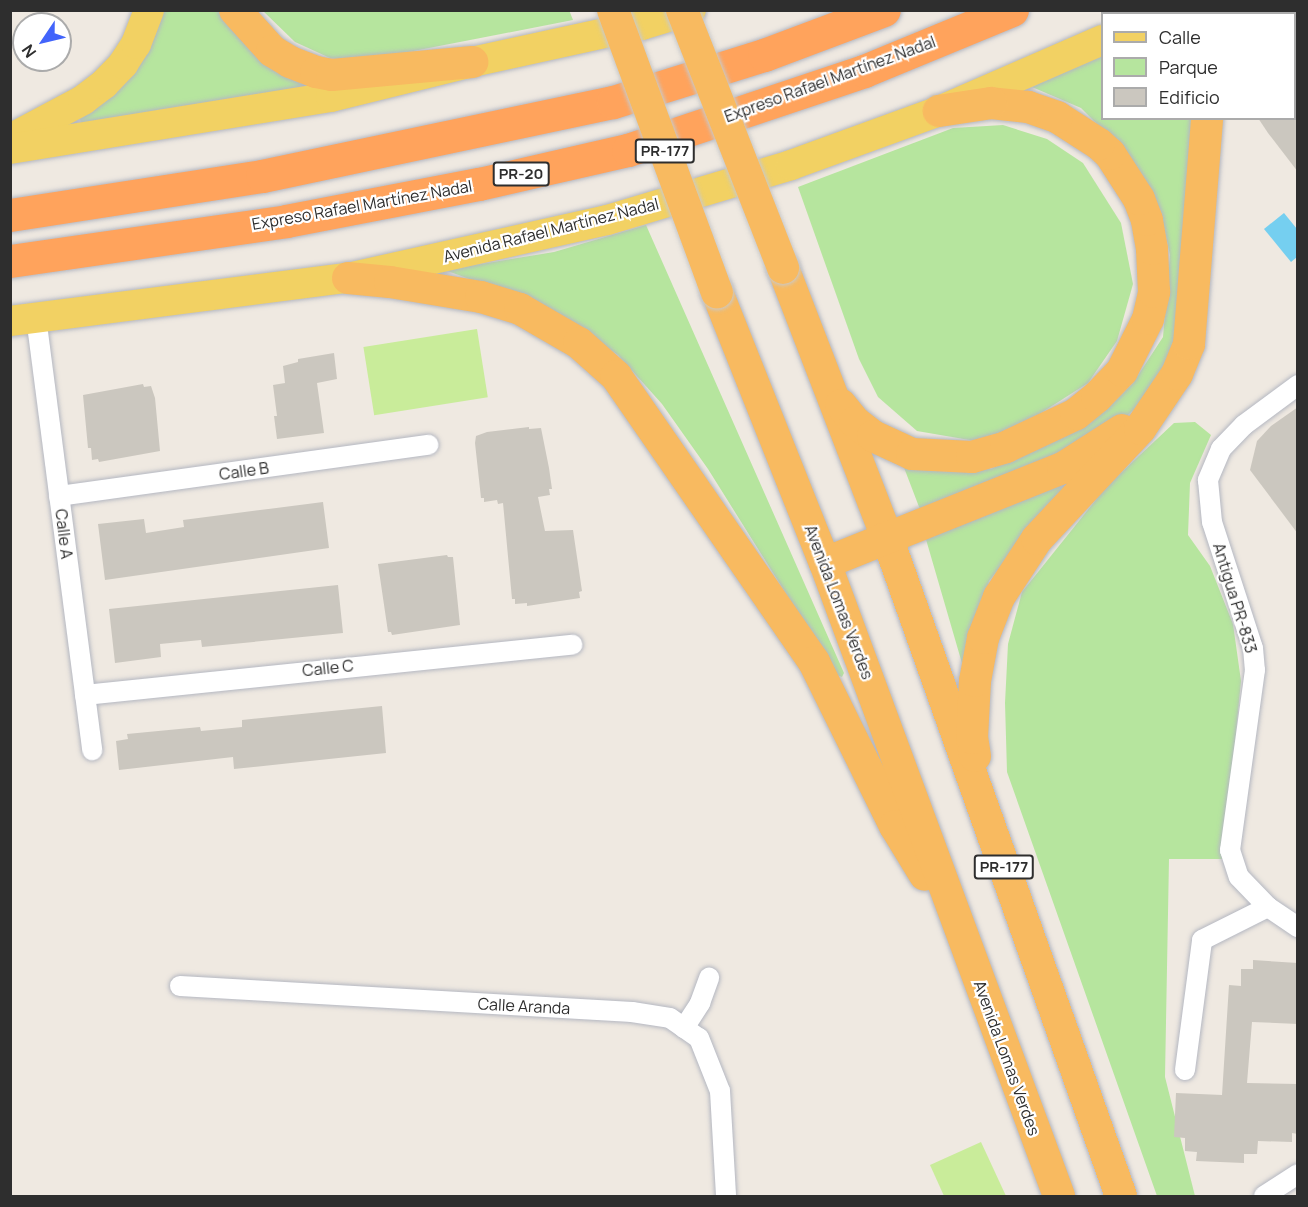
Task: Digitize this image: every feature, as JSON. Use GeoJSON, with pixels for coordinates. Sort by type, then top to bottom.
{"type":"FeatureCollection","features":[{"type":"Feature","properties":{"kind":"highway"},"geometry":{"type":"LineString","coordinates":[[235,10],[272,51],[290,62],[316,72],[332,75],[472,62]]}},
{"type":"Feature","properties":{"kind":"highway","name":"Avenida Lomas Verdes"},"geometry":{"type":"LineString","coordinates":[[614,10],[717,292],[825,563],[1059,1197]]}},
{"type":"Feature","properties":{"kind":"highway","name":"PR-177"},"geometry":{"type":"LineString","coordinates":[[682,10],[887,537],[1121,1197]]}},
{"type":"Feature","properties":{"kind":"highway"},"geometry":{"type":"LineString","coordinates":[[10,215],[262,176],[612,102],[764,56],[884,10]]}},
{"type":"Feature","properties":{"kind":"highway","name":"Expreso Rafael Martínez Nadal"},"geometry":{"type":"LineString","coordinates":[[10,261],[286,221],[479,184],[628,150],[864,71],[1012,10]]}},
{"type":"Feature","properties":{"kind":"highway"},"geometry":{"type":"LineString","coordinates":[[832,395],[855,422],[893,447],[912,454],[972,457],[1006,447],[1076,414],[1122,371],[1148,319],[1154,281],[1147,220],[1139,199],[1110,154],[1058,117],[1028,107],[991,104],[939,111]]}},
{"type":"Feature","properties":{"kind":"highway"},"geometry":{"type":"LineString","coordinates":[[981,801],[972,738],[975,681],[982,638],[999,597],[1037,539],[1115,458],[1160,402],[1177,374],[1189,344],[1207,120]]}},
{"type":"Feature","properties":{"kind":"highway"},"geometry":{"type":"LineString","coordinates":[[348,278],[390,282],[481,297],[520,309],[579,343],[616,376],[814,662],[895,826],[961,933]]}},
{"type":"Feature","properties":{"kind":"highway"},"geometry":{"type":"LineString","coordinates":[[825,563],[1064,468],[1091,452],[1160,402]]}},
{"type":"Feature","properties":{"kind":"main road"},"geometry":{"type":"LineString","coordinates":[[10,140],[83,100],[104,84],[123,64],[136,44],[149,10]]}},
{"type":"Feature","properties":{"kind":"main road"},"geometry":{"type":"LineString","coordinates":[[10,148],[331,97],[472,62],[642,25],[692,10]]}},
{"type":"Feature","properties":{"kind":"main road","name":"Avenida Rafael Martínez Nadal"},"geometry":{"type":"LineString","coordinates":[[23,319],[348,278],[607,220],[791,165],[939,111],[1101,40]]}},
{"type":"Feature","properties":{"kind":"street","name":"Calle A"},"geometry":{"type":"LineString","coordinates":[[23,319],[59,496],[92,750]]}},
{"type":"Feature","properties":{"kind":"street","name":"Antigua PR-833"},"geometry":{"type":"LineString","coordinates":[[1298,385],[1244,425],[1221,449],[1208,480],[1212,522],[1253,648],[1255,670],[1230,850],[1239,877],[1268,907],[1298,927]]}},
{"type":"Feature","properties":{"kind":"street","name":"Calle B"},"geometry":{"type":"LineString","coordinates":[[59,496],[428,445]]}},
{"type":"Feature","properties":{"kind":"street","name":"Calle C"},"geometry":{"type":"LineString","coordinates":[[85,695],[572,645]]}},
{"type":"Feature","properties":{"kind":"street"},"geometry":{"type":"LineString","coordinates":[[1185,1070],[1202,940],[1268,907]]}},
{"type":"Feature","properties":{"kind":"street"},"geometry":{"type":"LineString","coordinates":[[684,1028],[700,1004],[709,978]]}},
{"type":"Feature","properties":{"kind":"street","name":"Calle Aranda"},"geometry":{"type":"LineString","coordinates":[[180,986],[632,1012],[670,1018],[699,1038],[720,1091],[726,1197]]}},
{"type":"Feature","properties":{"kind":"street"},"geometry":{"type":"LineString","coordinates":[[1264,1197],[1298,1174]]}},
{"type":"Feature","properties":{"kind":"green space"},"geometry":{"type":"Polygon","coordinates":[[[569,10],[573,20],[357,62],[330,58],[295,42],[263,11],[569,10]]]}},
{"type":"Feature","properties":{"kind":"green space"},"geometry":{"type":"Polygon","coordinates":[[[164,11],[224,11],[325,83],[82,127],[79,115],[153,35],[164,11]]]}},
{"type":"Feature","properties":{"kind":"green space"},"geometry":{"type":"Polygon","coordinates":[[[1101,54],[1101,120],[1195,120],[1177,346],[1148,397],[1120,422],[1085,445],[921,512],[903,465],[947,472],[991,469],[1077,429],[1108,408],[1133,383],[1163,337],[1170,255],[1160,209],[1121,148],[1081,108],[1032,87],[1101,54]]]}},
{"type":"Feature","properties":{"kind":"green space"},"geometry":{"type":"Polygon","coordinates":[[[1003,125],[1047,139],[1083,163],[1121,223],[1133,284],[1117,341],[1088,383],[1041,413],[981,442],[917,431],[878,397],[859,359],[798,187],[953,128],[1003,125]]]}},
{"type":"Feature","properties":{"kind":"green space"},"geometry":{"type":"Polygon","coordinates":[[[646,225],[844,673],[842,677],[837,675],[708,469],[662,404],[618,355],[577,326],[499,290],[445,270],[554,252],[646,225]]]}},
{"type":"Feature","properties":{"kind":"green space"},"geometry":{"type":"Polygon","coordinates":[[[477,329],[488,397],[374,415],[363,347],[477,329]]]}},
{"type":"Feature","properties":{"kind":"green space"},"geometry":{"type":"Polygon","coordinates":[[[1195,422],[1211,435],[1190,483],[1188,535],[1210,566],[1233,624],[1241,681],[1224,859],[1169,859],[1165,1077],[1195,1196],[1157,1196],[1007,772],[1005,703],[1008,644],[1022,592],[1107,486],[1174,423],[1195,422]]]}},
{"type":"Feature","properties":{"kind":"green space"},"geometry":{"type":"Polygon","coordinates":[[[1095,463],[1039,519],[989,581],[966,677],[925,536],[1095,463]]]}},
{"type":"Feature","properties":{"kind":"green space"},"geometry":{"type":"Polygon","coordinates":[[[981,1142],[1006,1196],[944,1196],[930,1165],[981,1142]]]}},
{"type":"Feature","properties":{"kind":"water"},"geometry":{"type":"Polygon","coordinates":[[[1284,213],[1297,229],[1297,257],[1291,262],[1264,229],[1284,213]]]}},
{"type":"Feature","properties":{"kind":"building"},"geometry":{"type":"Polygon","coordinates":[[[1298,118],[1298,172],[1259,120],[1296,120],[1298,118]]]}},
{"type":"Feature","properties":{"kind":"building"},"geometry":{"type":"Polygon","coordinates":[[[334,353],[337,379],[317,383],[324,433],[277,439],[273,385],[285,383],[283,366],[298,362],[298,359],[334,353]]]}},
{"type":"Feature","properties":{"kind":"building"},"geometry":{"type":"Polygon","coordinates":[[[143,384],[144,387],[151,386],[155,398],[160,451],[99,462],[98,459],[92,460],[91,448],[88,448],[83,395],[143,384]]]}},
{"type":"Feature","properties":{"kind":"building"},"geometry":{"type":"Polygon","coordinates":[[[1298,407],[1298,534],[1250,470],[1257,441],[1271,426],[1298,407]]]}},
{"type":"Feature","properties":{"kind":"building"},"geometry":{"type":"Polygon","coordinates":[[[529,427],[529,429],[541,428],[549,468],[552,489],[549,489],[550,495],[538,497],[545,531],[573,530],[582,591],[579,592],[580,598],[527,606],[527,603],[515,604],[515,599],[512,599],[503,503],[498,504],[497,500],[484,502],[484,498],[481,498],[475,443],[476,436],[487,432],[529,427]]]}},
{"type":"Feature","properties":{"kind":"building"},"geometry":{"type":"Polygon","coordinates":[[[323,502],[329,548],[105,580],[98,524],[144,519],[146,533],[184,527],[183,520],[323,502]]]}},
{"type":"Feature","properties":{"kind":"building"},"geometry":{"type":"Polygon","coordinates":[[[447,555],[453,557],[460,625],[392,635],[388,632],[378,564],[447,555]]]}},
{"type":"Feature","properties":{"kind":"building"},"geometry":{"type":"Polygon","coordinates":[[[338,585],[343,633],[202,647],[201,640],[160,644],[161,657],[115,663],[109,609],[338,585]]]}},
{"type":"Feature","properties":{"kind":"building"},"geometry":{"type":"Polygon","coordinates":[[[382,706],[386,753],[234,769],[233,757],[119,770],[116,741],[128,739],[127,734],[200,727],[201,731],[242,727],[242,720],[382,706]]]}},
{"type":"Feature","properties":{"kind":"building"},"geometry":{"type":"Polygon","coordinates":[[[1253,960],[1298,963],[1298,1024],[1252,1022],[1247,1083],[1298,1084],[1298,1134],[1292,1133],[1292,1142],[1258,1141],[1257,1154],[1244,1154],[1244,1163],[1196,1161],[1197,1152],[1185,1151],[1185,1138],[1174,1137],[1176,1093],[1222,1095],[1229,985],[1241,986],[1241,969],[1253,969],[1253,960]]]}}]}
